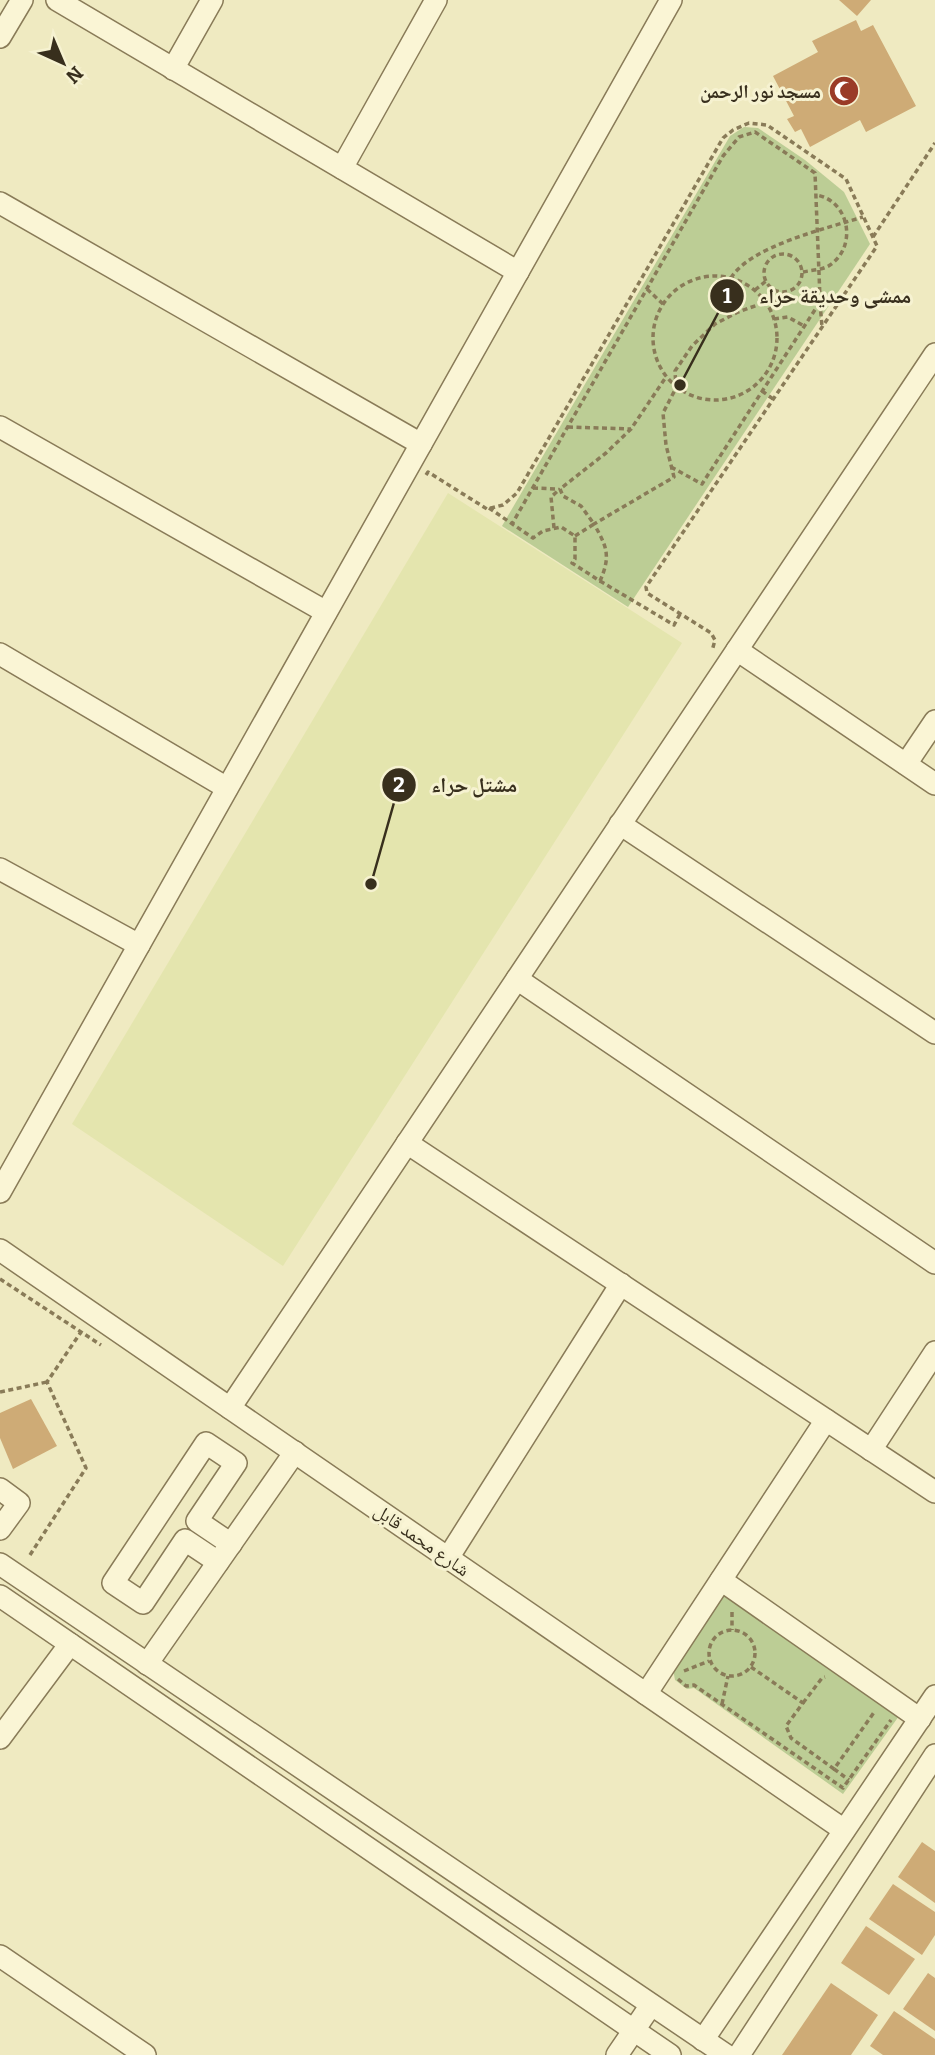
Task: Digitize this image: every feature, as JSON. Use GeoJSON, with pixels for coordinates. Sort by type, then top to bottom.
{"type":"FeatureCollection","features":[{"type":"Feature","properties":{"kind":"street"},"geometry":{"type":"LineString","coordinates":[[0,37],[22,0]]}},
{"type":"Feature","properties":{"kind":"street"},"geometry":{"type":"LineString","coordinates":[[57,0],[518,272]]}},
{"type":"Feature","properties":{"kind":"street"},"geometry":{"type":"LineString","coordinates":[[173,69],[212,0]]}},
{"type":"Feature","properties":{"kind":"street"},"geometry":{"type":"LineString","coordinates":[[342,168],[436,0]]}},
{"type":"Feature","properties":{"kind":"street"},"geometry":{"type":"LineString","coordinates":[[0,1192],[671,0]]}},
{"type":"Feature","properties":{"kind":"street"},"geometry":{"type":"LineString","coordinates":[[0,203],[421,444]]}},
{"type":"Feature","properties":{"kind":"street"},"geometry":{"type":"LineString","coordinates":[[230,1408],[935,354]]}},
{"type":"Feature","properties":{"kind":"street"},"geometry":{"type":"LineString","coordinates":[[0,426],[326,612]]}},
{"type":"Feature","properties":{"kind":"street"},"geometry":{"type":"LineString","coordinates":[[737,650],[935,784]]}},
{"type":"Feature","properties":{"kind":"street"},"geometry":{"type":"LineString","coordinates":[[0,654],[228,788]]}},
{"type":"Feature","properties":{"kind":"street"},"geometry":{"type":"LineString","coordinates":[[906,764],[935,721]]}},
{"type":"Feature","properties":{"kind":"street"},"geometry":{"type":"LineString","coordinates":[[620,824],[935,1033]]}},
{"type":"Feature","properties":{"kind":"street"},"geometry":{"type":"LineString","coordinates":[[0,869],[139,945]]}},
{"type":"Feature","properties":{"kind":"street"},"geometry":{"type":"LineString","coordinates":[[517,979],[935,1263]]}},
{"type":"Feature","properties":{"kind":"street"},"geometry":{"type":"LineString","coordinates":[[407,1143],[935,1492]]}},
{"type":"Feature","properties":{"kind":"street","name":"شارع محمد قابل"},"geometry":{"type":"LineString","coordinates":[[0,1250],[844,1830]]}},
{"type":"Feature","properties":{"kind":"street"},"geometry":{"type":"LineString","coordinates":[[448,1558],[621,1284]]}},
{"type":"Feature","properties":{"kind":"street"},"geometry":{"type":"LineString","coordinates":[[871,1450],[935,1352]]}},
{"type":"Feature","properties":{"kind":"street"},"geometry":{"type":"LineString","coordinates":[[646,1694],[826,1420]]}},
{"type":"Feature","properties":{"kind":"street"},"geometry":{"type":"LineString","coordinates":[[206,1443],[236,1463],[197,1521],[143,1603],[113,1583],[206,1443]]}},
{"type":"Feature","properties":{"kind":"street"},"geometry":{"type":"LineString","coordinates":[[147,1664],[295,1452]]}},
{"type":"Feature","properties":{"kind":"street"},"geometry":{"type":"LineString","coordinates":[[0,1489],[19,1503],[0,1529]]}},
{"type":"Feature","properties":{"kind":"street"},"geometry":{"type":"LineString","coordinates":[[197,1521],[231,1544]]}},
{"type":"Feature","properties":{"kind":"street"},"geometry":{"type":"LineString","coordinates":[[185,1540],[218,1562]]}},
{"type":"Feature","properties":{"kind":"street"},"geometry":{"type":"LineString","coordinates":[[0,1564],[726,2055]]}},
{"type":"Feature","properties":{"kind":"street"},"geometry":{"type":"LineString","coordinates":[[722,1580],[920,1718]]}},
{"type":"Feature","properties":{"kind":"street"},"geometry":{"type":"LineString","coordinates":[[0,1597],[670,2055]]}},
{"type":"Feature","properties":{"kind":"street"},"geometry":{"type":"LineString","coordinates":[[0,1738],[70,1644]]}},
{"type":"Feature","properties":{"kind":"street"},"geometry":{"type":"LineString","coordinates":[[703,2040],[935,1696]]}},
{"type":"Feature","properties":{"kind":"street"},"geometry":{"type":"LineString","coordinates":[[739,2055],[935,1755]]}},
{"type":"Feature","properties":{"kind":"street"},"geometry":{"type":"LineString","coordinates":[[0,1956],[145,2055]]}},
{"type":"Feature","properties":{"kind":"street"},"geometry":{"type":"LineString","coordinates":[[617,2055],[651,2005]]}},
{"type":"Feature","properties":{"kind":"path"},"geometry":{"type":"LineString","coordinates":[[489,508],[503,505],[517,493],[723,138],[749,123],[767,125],[846,179],[877,246],[646,587],[647,593],[711,633]]}},
{"type":"Feature","properties":{"kind":"path"},"geometry":{"type":"LineString","coordinates":[[512,524],[723,156],[739,137],[755,132],[815,173]]}},
{"type":"Feature","properties":{"kind":"path"},"geometry":{"type":"LineString","coordinates":[[873,237],[935,143]]}},
{"type":"Feature","properties":{"kind":"path"},"geometry":{"type":"LineString","coordinates":[[821,327],[815,173],[822,163]]}},
{"type":"Feature","properties":{"kind":"path"},"geometry":{"type":"LineString","coordinates":[[803,272],[832,264],[848,239],[844,215],[838,205],[826,197],[816,195]]}},
{"type":"Feature","properties":{"kind":"path"},"geometry":{"type":"LineString","coordinates":[[731,278],[734,272],[754,257],[779,243],[863,216]]}},
{"type":"Feature","properties":{"kind":"path"},"geometry":{"type":"LineString","coordinates":[[781,253],[787,253],[798,260],[803,272],[799,284],[788,291],[775,290],[764,275],[766,263],[781,253]]}},
{"type":"Feature","properties":{"kind":"path"},"geometry":{"type":"LineString","coordinates":[[723,275],[742,281],[755,290],[765,302],[777,330],[776,351],[768,370],[754,386],[736,397],[715,400],[695,397],[676,388],[666,377],[654,354],[652,334],[657,314],[667,296],[683,283],[702,276],[723,275]]}},
{"type":"Feature","properties":{"kind":"path"},"geometry":{"type":"LineString","coordinates":[[755,290],[766,281]]}},
{"type":"Feature","properties":{"kind":"path"},"geometry":{"type":"LineString","coordinates":[[647,289],[663,304]]}},
{"type":"Feature","properties":{"kind":"path"},"geometry":{"type":"LineString","coordinates":[[575,536],[674,477],[666,445],[663,413],[676,388],[675,371],[692,346],[715,324],[765,302],[820,300]]}},
{"type":"Feature","properties":{"kind":"path"},"geometry":{"type":"LineString","coordinates":[[671,467],[702,484],[820,300]]}},
{"type":"Feature","properties":{"kind":"path"},"geometry":{"type":"LineString","coordinates":[[774,319],[788,317],[804,326]]}},
{"type":"Feature","properties":{"kind":"path"},"geometry":{"type":"LineString","coordinates":[[554,528],[551,497],[631,429],[666,377]]}},
{"type":"Feature","properties":{"kind":"path"},"geometry":{"type":"LineString","coordinates":[[762,391],[773,399]]}},
{"type":"Feature","properties":{"kind":"path"},"geometry":{"type":"LineString","coordinates":[[568,427],[631,429]]}},
{"type":"Feature","properties":{"kind":"path"},"geometry":{"type":"LineString","coordinates":[[421,484],[428,472],[533,538],[543,531],[561,527],[575,536]]}},
{"type":"Feature","properties":{"kind":"path"},"geometry":{"type":"LineString","coordinates":[[533,488],[560,489]]}},
{"type":"Feature","properties":{"kind":"path"},"geometry":{"type":"LineString","coordinates":[[560,489],[563,496],[581,506],[594,524],[606,550],[608,564],[600,581]]}},
{"type":"Feature","properties":{"kind":"path"},"geometry":{"type":"LineString","coordinates":[[575,536],[575,559],[572,564],[674,625],[680,614]]}},
{"type":"Feature","properties":{"kind":"path"},"geometry":{"type":"LineString","coordinates":[[0,1392],[47,1382],[81,1332]]}},
{"type":"Feature","properties":{"kind":"path"},"geometry":{"type":"LineString","coordinates":[[30,1555],[86,1468],[47,1382]]}},
{"type":"Feature","properties":{"kind":"path"},"geometry":{"type":"LineString","coordinates":[[725,1631],[746,1634],[755,1646],[755,1660],[751,1667],[740,1676],[727,1676],[719,1672],[710,1661],[709,1653],[714,1639],[725,1631]]}},
{"type":"Feature","properties":{"kind":"path"},"geometry":{"type":"LineString","coordinates":[[710,1661],[676,1674],[686,1686],[694,1685],[843,1788],[895,1714]]}},
{"type":"Feature","properties":{"kind":"path"},"geometry":{"type":"LineString","coordinates":[[751,1667],[803,1703]]}},
{"type":"Feature","properties":{"kind":"path"},"geometry":{"type":"LineString","coordinates":[[722,1704],[727,1676]]}},
{"type":"Feature","properties":{"kind":"path"},"geometry":{"type":"LineString","coordinates":[[835,1676],[822,1678],[786,1726],[791,1738],[849,1780]]}},
{"type":"Feature","properties":{"kind":"path"},"geometry":{"type":"LineString","coordinates":[[834,1769],[878,1706]]}},
{"type":"Feature","properties":{"kind":"path"},"geometry":{"type":"LineString","coordinates":[[785,1748],[791,1738]]}},
{"type":"Feature","properties":{"kind":"green space"},"geometry":{"type":"Polygon","coordinates":[[[744,127],[758,128],[805,160],[844,192],[870,244],[628,607],[502,526],[730,136],[744,127]]]}},
{"type":"Feature","properties":{"kind":"green space"},"geometry":{"type":"Polygon","coordinates":[[[448,493],[682,643],[283,1266],[72,1124],[448,493]]]}},
{"type":"Feature","properties":{"kind":"green space"},"geometry":{"type":"Polygon","coordinates":[[[726,1593],[899,1716],[843,1794],[694,1688],[687,1689],[675,1680],[673,1669],[726,1593]]]}},
{"type":"Feature","properties":{"kind":"building"},"geometry":{"type":"Polygon","coordinates":[[[839,0],[871,0],[857,16],[839,0]]]}},
{"type":"Feature","properties":{"kind":"building","name":"مسجد نور الرحمن"},"geometry":{"type":"Polygon","coordinates":[[[856,20],[861,31],[873,25],[916,106],[866,132],[860,120],[810,147],[801,129],[795,132],[787,119],[794,116],[773,76],[818,52],[812,41],[856,20]]]}},
{"type":"Feature","properties":{"kind":"building"},"geometry":{"type":"Polygon","coordinates":[[[31,1399],[57,1446],[13,1469],[0,1438],[0,1413],[31,1399]]]}},
{"type":"Feature","properties":{"kind":"building"},"geometry":{"type":"Polygon","coordinates":[[[922,1842],[935,1851],[935,1903],[898,1877],[922,1842]]]}},
{"type":"Feature","properties":{"kind":"building"},"geometry":{"type":"Polygon","coordinates":[[[893,1884],[935,1912],[935,1935],[922,1955],[869,1919],[893,1884]]]}},
{"type":"Feature","properties":{"kind":"building"},"geometry":{"type":"Polygon","coordinates":[[[866,1926],[915,1959],[889,1995],[841,1963],[866,1926]]]}},
{"type":"Feature","properties":{"kind":"building"},"geometry":{"type":"Polygon","coordinates":[[[928,1973],[935,1978],[935,2031],[903,2009],[928,1973]]]}},
{"type":"Feature","properties":{"kind":"building"},"geometry":{"type":"Polygon","coordinates":[[[831,1983],[878,2015],[851,2055],[782,2055],[831,1983]]]}},
{"type":"Feature","properties":{"kind":"building"},"geometry":{"type":"Polygon","coordinates":[[[894,2011],[935,2039],[935,2055],[883,2055],[870,2046],[894,2011]]]}},
{"type":"Feature","properties":{"kind":"place","name":"مسجد نور الرحمن"},"geometry":{"type":"Point","coordinates":[844,91]}},
{"type":"Feature","properties":{"kind":"place","name":"ممشى وحديقة حراء"},"geometry":{"type":"Point","coordinates":[680,385]}},
{"type":"Feature","properties":{"kind":"place","name":"مشتل حراء"},"geometry":{"type":"Point","coordinates":[371,884]}}]}
